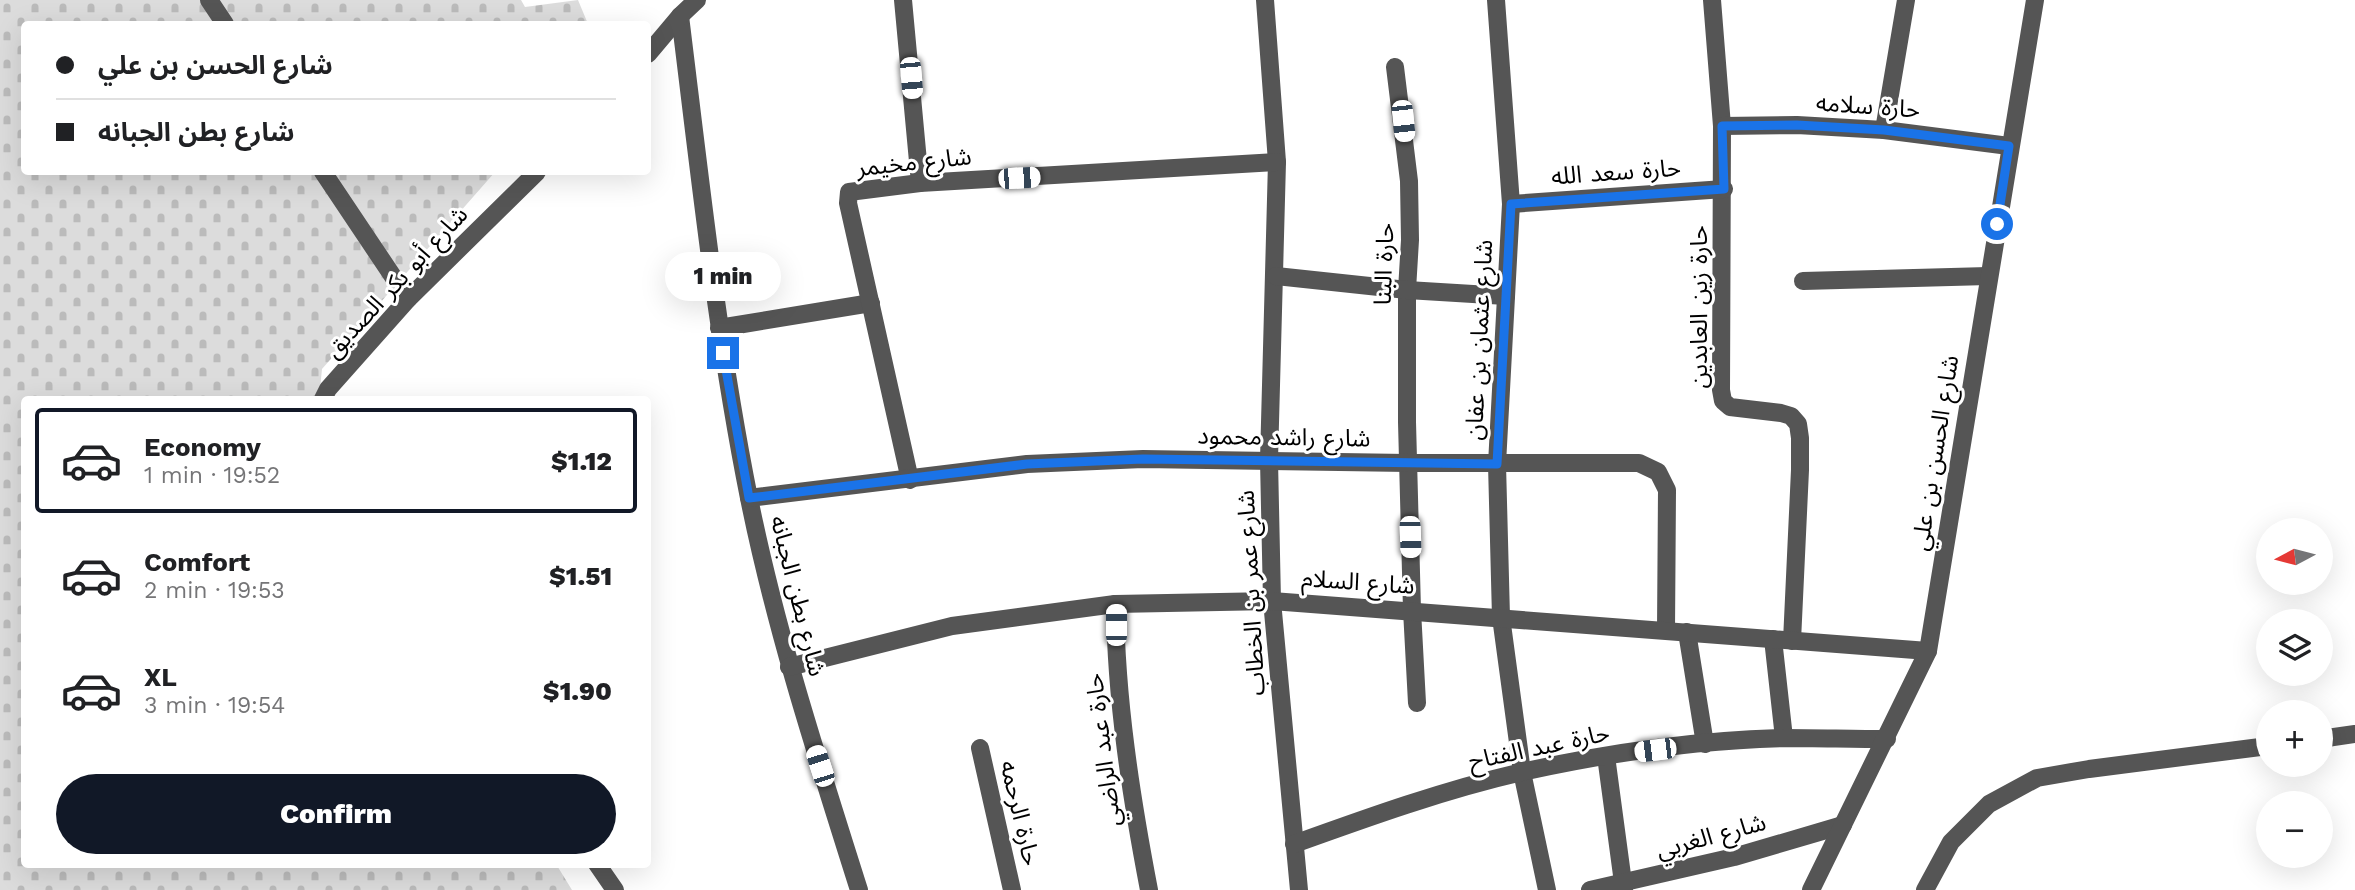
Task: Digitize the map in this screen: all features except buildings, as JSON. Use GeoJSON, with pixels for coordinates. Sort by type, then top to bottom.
{"type":"FeatureCollection","features":[{"type":"Feature","properties":{"kind":"street"},"geometry":{"type":"LineString","coordinates":[[209,0],[223,21]]}},
{"type":"Feature","properties":{"kind":"street"},"geometry":{"type":"LineString","coordinates":[[651,50],[697,0]]}},
{"type":"Feature","properties":{"kind":"street"},"geometry":{"type":"LineString","coordinates":[[903,0],[920,183]]}},
{"type":"Feature","properties":{"kind":"street","name":"شارع عمر بن الخطاب"},"geometry":{"type":"LineString","coordinates":[[1265,0],[1277,162],[1269,460],[1272,601],[1300,890]]}},
{"type":"Feature","properties":{"kind":"street","name":"شارع عثمان بن عفان"},"geometry":{"type":"LineString","coordinates":[[1496,0],[1511,204],[1497,464],[1501,617],[1522,772],[1546,890]]}},
{"type":"Feature","properties":{"kind":"street","name":"حارة زين العابدين"},"geometry":{"type":"LineString","coordinates":[[1712,0],[1724,189],[1721,390],[1723,401],[1730,407],[1781,413],[1791,416],[1798,424],[1800,438],[1792,641]]}},
{"type":"Feature","properties":{"kind":"street"},"geometry":{"type":"LineString","coordinates":[[1884,130],[1906,0]]}},
{"type":"Feature","properties":{"kind":"street","name":"شارع الحسن بن علي"},"geometry":{"type":"LineString","coordinates":[[1811,890],[1928,651],[2035,0]]}},
{"type":"Feature","properties":{"kind":"street","name":"شارع بطن الجبانه"},"geometry":{"type":"LineString","coordinates":[[680,16],[719,328],[749,498],[789,667],[859,890]]}},
{"type":"Feature","properties":{"kind":"street","name":"حارة البنا"},"geometry":{"type":"LineString","coordinates":[[1395,67],[1409,181],[1410,240],[1406,290],[1408,463],[1417,703]]}},
{"type":"Feature","properties":{"kind":"street","name":"حارة سلامه"},"geometry":{"type":"LineString","coordinates":[[1722,126],[1797,125],[1884,130],[2009,146]]}},
{"type":"Feature","properties":{"kind":"street","name":"شارع مخيمر"},"geometry":{"type":"LineString","coordinates":[[910,480],[848,203],[848,194],[852,190],[920,183],[1277,162]]}},
{"type":"Feature","properties":{"kind":"street"},"geometry":{"type":"LineString","coordinates":[[325,175],[408,299]]}},
{"type":"Feature","properties":{"kind":"street","name":"شارع أبو بكر الصديق"},"geometry":{"type":"LineString","coordinates":[[324,396],[408,299],[534,175]]}},
{"type":"Feature","properties":{"kind":"street","name":"حارة سعد الله"},"geometry":{"type":"LineString","coordinates":[[1511,204],[1724,189]]}},
{"type":"Feature","properties":{"kind":"street"},"geometry":{"type":"LineString","coordinates":[[1276,276],[1406,290],[1506,296]]}},
{"type":"Feature","properties":{"kind":"street"},"geometry":{"type":"LineString","coordinates":[[1803,281],[1988,276]]}},
{"type":"Feature","properties":{"kind":"street"},"geometry":{"type":"LineString","coordinates":[[719,328],[871,303]]}},
{"type":"Feature","properties":{"kind":"street","name":"شارع راشد محمود"},"geometry":{"type":"LineString","coordinates":[[749,498],[1027,464],[1143,459],[1497,464],[1639,463],[1658,472],[1667,490],[1666,631]]}},
{"type":"Feature","properties":{"kind":"street","name":"شارع السلام"},"geometry":{"type":"LineString","coordinates":[[789,667],[952,626],[1115,604],[1272,601],[1928,651]]}},
{"type":"Feature","properties":{"kind":"street","name":"حارة عبد الراضي"},"geometry":{"type":"LineString","coordinates":[[1115,604],[1122,713],[1136,822],[1149,890]]}},
{"type":"Feature","properties":{"kind":"street"},"geometry":{"type":"LineString","coordinates":[[1687,632],[1705,744]]}},
{"type":"Feature","properties":{"kind":"street"},"geometry":{"type":"LineString","coordinates":[[1773,639],[1784,738]]}},
{"type":"Feature","properties":{"kind":"street"},"geometry":{"type":"LineString","coordinates":[[2333,737],[2355,734]]}},
{"type":"Feature","properties":{"kind":"street","name":"حارة عبد الفتاح"},"geometry":{"type":"LineString","coordinates":[[1294,845],[1406,803],[1522,772],[1606,756],[1784,738],[1886,739]]}},
{"type":"Feature","properties":{"kind":"street","name":"حارة الرحمه"},"geometry":{"type":"LineString","coordinates":[[980,748],[1012,890]]}},
{"type":"Feature","properties":{"kind":"street"},"geometry":{"type":"LineString","coordinates":[[1925,890],[1951,842],[1989,804],[2037,778],[2256,748]]}},
{"type":"Feature","properties":{"kind":"street"},"geometry":{"type":"LineString","coordinates":[[1606,756],[1623,887]]}},
{"type":"Feature","properties":{"kind":"street","name":"شارع الغربي"},"geometry":{"type":"LineString","coordinates":[[1590,890],[1623,887],[1843,825]]}},
{"type":"Feature","properties":{"kind":"street"},"geometry":{"type":"LineString","coordinates":[[600,868],[615,890]]}},
{"type":"Feature","properties":{"kind":"green space"},"geometry":{"type":"Polygon","coordinates":[[[0,0],[521,0],[525,7],[578,0],[587,21],[21,21],[21,175],[492,175],[322,369],[319,396],[21,396],[21,868],[558,868],[572,890],[0,890],[0,0]]]}},
{"type":"Feature","properties":{"kind":"route"},"geometry":{"type":"LineString","coordinates":[[723,353],[749,498],[1027,464],[1143,459],[1497,464],[1511,204],[1724,189],[1722,126],[1797,125],[1884,130],[2009,146],[1997,224]]}}]}
